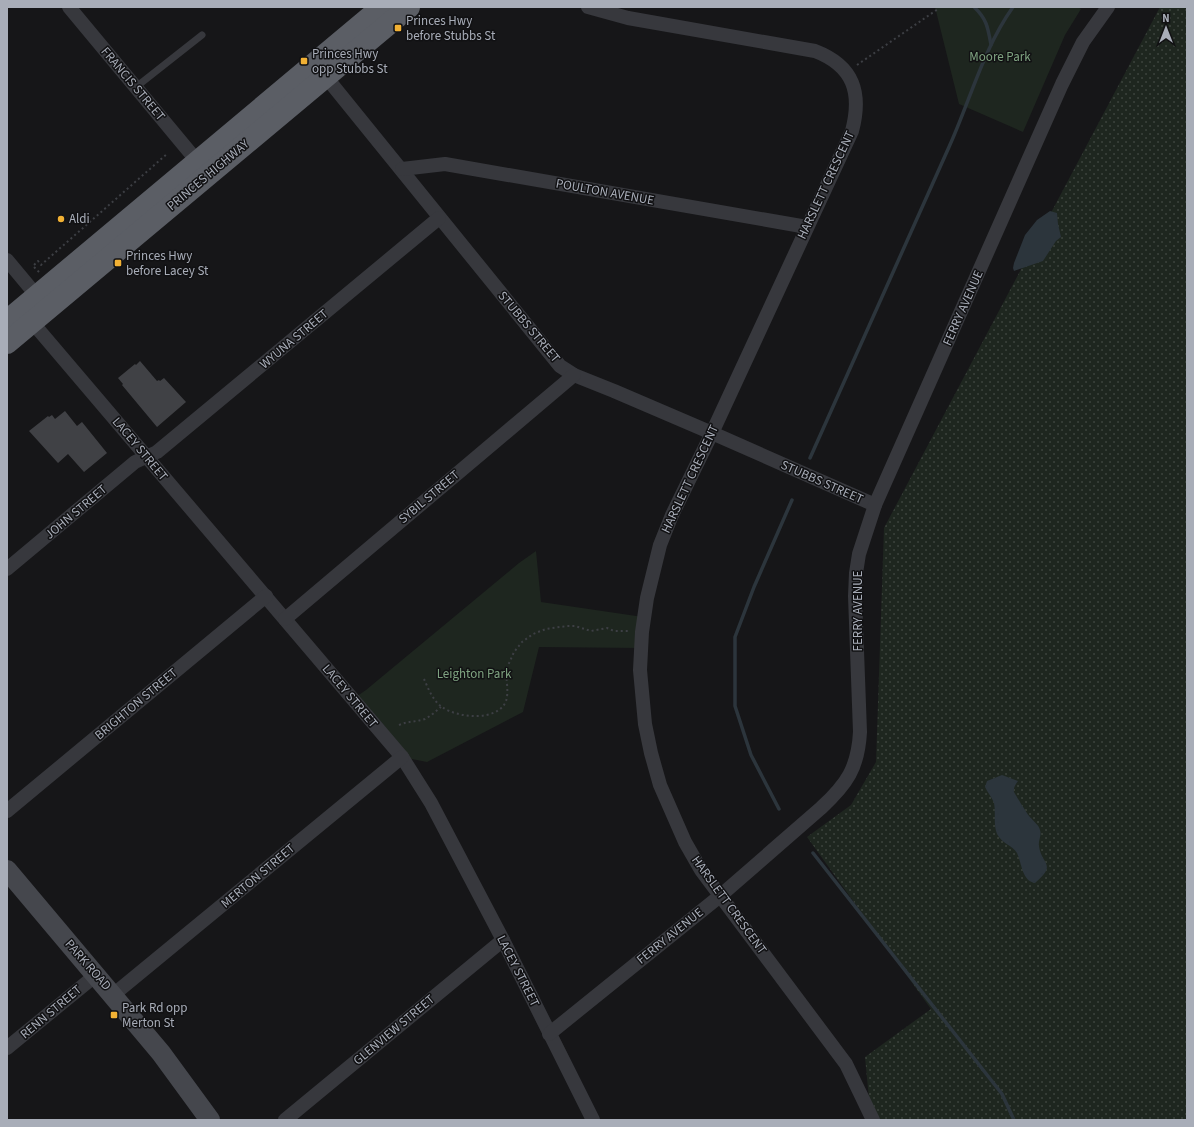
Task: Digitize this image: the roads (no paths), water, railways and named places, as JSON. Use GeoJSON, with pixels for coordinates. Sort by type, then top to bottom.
{"type":"FeatureCollection","features":[{"type":"Feature","properties":{"kind":"highway","name":"PRINCES HIGHWAY"},"geometry":{"type":"LineString","coordinates":[[7,343],[410,7]]}},
{"type":"Feature","properties":{"kind":"highway","name":"PRINCES HIGHWAY"},"geometry":{"type":"LineString","coordinates":[[7,321],[39,286],[197,161],[375,9]]}},
{"type":"Feature","properties":{"kind":"main road","name":"PARK ROAD"},"geometry":{"type":"LineString","coordinates":[[7,870],[161,1053],[210,1120]]}},
{"type":"Feature","properties":{"kind":"street","name":"FRANCIS STREET"},"geometry":{"type":"LineString","coordinates":[[69,7],[197,161]]}},
{"type":"Feature","properties":{"kind":"street","name":"HARSLETT CRESCENT"},"geometry":{"type":"LineString","coordinates":[[588,7],[628,18],[815,51],[829,56],[838,64],[854,86],[857,99],[856,115],[852,131],[712,433],[672,515],[660,546],[647,598],[642,632],[640,670],[644,711],[651,753],[660,785],[685,842],[701,870],[846,1064],[873,1120]]}},
{"type":"Feature","properties":{"kind":"street","name":"FERRY AVENUE"},"geometry":{"type":"LineString","coordinates":[[550,1034],[720,896],[834,796],[846,782],[854,767],[859,748],[860,732],[855,596],[856,573],[859,554],[875,505],[1062,84],[1083,42],[1108,7]]}},
{"type":"Feature","properties":{"kind":"street","name":"STUBBS STREET"},"geometry":{"type":"LineString","coordinates":[[326,77],[560,366],[574,375],[712,433],[875,505]]}},
{"type":"Feature","properties":{"kind":"street","name":"POULTON AVENUE"},"geometry":{"type":"LineString","coordinates":[[402,169],[445,164],[807,228]]}},
{"type":"Feature","properties":{"kind":"street","name":"WYUNA STREET"},"geometry":{"type":"LineString","coordinates":[[147,457],[157,452],[439,218]]}},
{"type":"Feature","properties":{"kind":"street"},"geometry":{"type":"LineString","coordinates":[[7,260],[39,286]]}},
{"type":"Feature","properties":{"kind":"street","name":"LACEY STREET"},"geometry":{"type":"LineString","coordinates":[[32,322],[402,757],[431,803],[503,940],[593,1120]]}},
{"type":"Feature","properties":{"kind":"street","name":"SYBIL STREET"},"geometry":{"type":"LineString","coordinates":[[285,618],[574,375]]}},
{"type":"Feature","properties":{"kind":"street","name":"JOHN STREET"},"geometry":{"type":"LineString","coordinates":[[7,569],[135,462],[147,457]]}},
{"type":"Feature","properties":{"kind":"street","name":"BRIGHTON STREET"},"geometry":{"type":"LineString","coordinates":[[7,811],[266,596]]}},
{"type":"Feature","properties":{"kind":"street","name":"MERTON STREET"},"geometry":{"type":"LineString","coordinates":[[113,995],[402,757]]}},
{"type":"Feature","properties":{"kind":"street","name":"GLENVIEW STREET"},"geometry":{"type":"LineString","coordinates":[[285,1120],[503,940]]}},
{"type":"Feature","properties":{"kind":"street","name":"RENN STREET"},"geometry":{"type":"LineString","coordinates":[[7,1048],[96,975]]}},
{"type":"Feature","properties":{"kind":"lane"},"geometry":{"type":"LineString","coordinates":[[136,87],[202,35]]}},
{"type":"Feature","properties":{"kind":"waterway"},"geometry":{"type":"LineString","coordinates":[[974,7],[982,16],[986,24],[991,45]]}},
{"type":"Feature","properties":{"kind":"waterway"},"geometry":{"type":"LineString","coordinates":[[810,458],[957,130],[993,40],[1013,7]]}},
{"type":"Feature","properties":{"kind":"waterway"},"geometry":{"type":"LineString","coordinates":[[779,809],[751,755],[735,706],[735,637],[754,587],[792,500]]}},
{"type":"Feature","properties":{"kind":"waterway"},"geometry":{"type":"LineString","coordinates":[[813,853],[1002,1094],[1014,1120]]}},
{"type":"Feature","properties":{"kind":"place","name":"Princes Hwy before Stubbs St"},"geometry":{"type":"Point","coordinates":[398,28]}},
{"type":"Feature","properties":{"kind":"place","name":"Princes Hwy opp Stubbs St"},"geometry":{"type":"Point","coordinates":[304,61]}},
{"type":"Feature","properties":{"kind":"place","name":"Aldi"},"geometry":{"type":"Point","coordinates":[61,219]}},
{"type":"Feature","properties":{"kind":"place","name":"Princes Hwy before Lacey St"},"geometry":{"type":"Point","coordinates":[118,263]}},
{"type":"Feature","properties":{"kind":"place","name":"Park Rd opp Merton St"},"geometry":{"type":"Point","coordinates":[114,1015]}},
{"type":"Feature","properties":{"kind":"park label","name":"Moore Park"},"geometry":{"type":"Point","coordinates":[1000,57]}},
{"type":"Feature","properties":{"kind":"park label","name":"Leighton Park"},"geometry":{"type":"Point","coordinates":[474,674]}}]}
